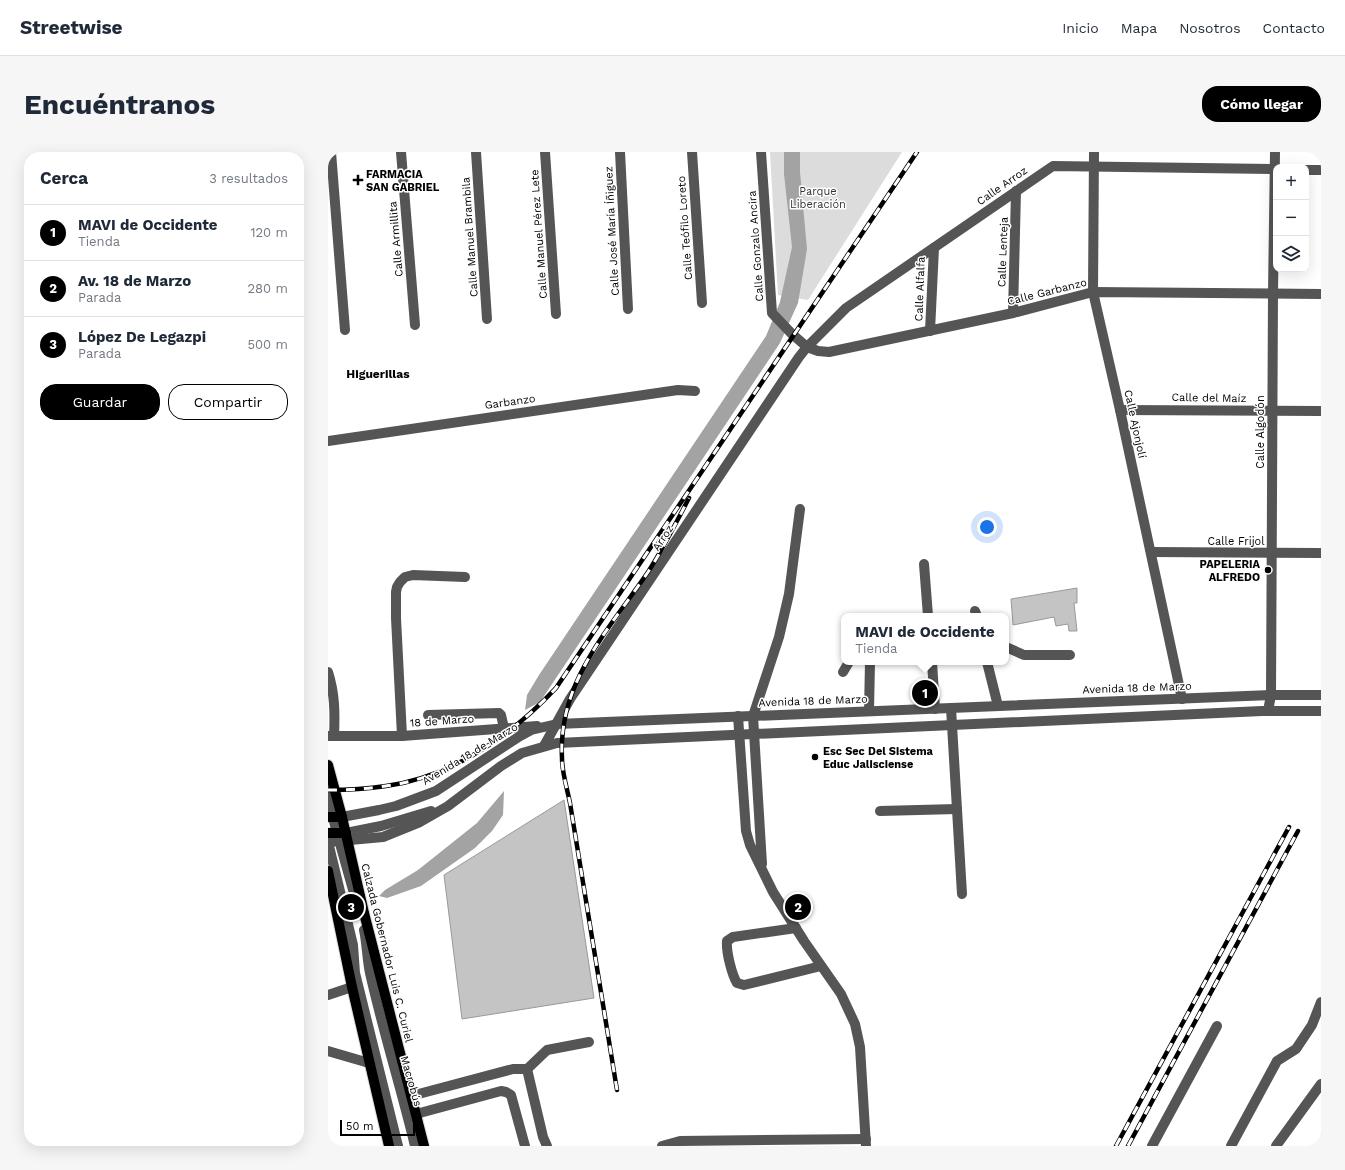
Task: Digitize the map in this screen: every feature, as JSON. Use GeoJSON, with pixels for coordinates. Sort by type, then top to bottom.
{"type":"FeatureCollection","features":[{"type":"Feature","properties":{"kind":"main road","name":"Calzada Gobernador Luis C. Curiel"},"geometry":{"type":"LineString","coordinates":[[328,765],[339,837],[364,913],[424,1146]]}},
{"type":"Feature","properties":{"kind":"main road"},"geometry":{"type":"LineString","coordinates":[[328,871],[352,987],[389,1146]]}},
{"type":"Feature","properties":{"kind":"street"},"geometry":{"type":"LineString","coordinates":[[331,152],[345,330]]}},
{"type":"Feature","properties":{"kind":"street","name":"Calle Armillita"},"geometry":{"type":"LineString","coordinates":[[400,152],[415,325]]}},
{"type":"Feature","properties":{"kind":"street","name":"Calle Manuel Brambila"},"geometry":{"type":"LineString","coordinates":[[476,152],[487,320]]}},
{"type":"Feature","properties":{"kind":"street","name":"Calle Manuel Pérez Lete"},"geometry":{"type":"LineString","coordinates":[[545,152],[556,314]]}},
{"type":"Feature","properties":{"kind":"street","name":"Calle José María Íñiguez"},"geometry":{"type":"LineString","coordinates":[[620,152],[628,309]]}},
{"type":"Feature","properties":{"kind":"street","name":"Calle Teófilo Loreto"},"geometry":{"type":"LineString","coordinates":[[692,152],[702,303]]}},
{"type":"Feature","properties":{"kind":"street","name":"Calle Gonzalo Ancira"},"geometry":{"type":"LineString","coordinates":[[761,152],[772,313],[807,347]]}},
{"type":"Feature","properties":{"kind":"street","name":"Calle Ajonjolí"},"geometry":{"type":"LineString","coordinates":[[1094,152],[1093,292],[1182,699]]}},
{"type":"Feature","properties":{"kind":"street","name":"Calle Algodón"},"geometry":{"type":"LineString","coordinates":[[1275,152],[1276,164]]}},
{"type":"Feature","properties":{"kind":"street","name":"Calle Arroz"},"geometry":{"type":"LineString","coordinates":[[807,347],[846,308],[1053,166],[1273,169]]}},
{"type":"Feature","properties":{"kind":"street"},"geometry":{"type":"LineString","coordinates":[[1309,170],[1321,170]]}},
{"type":"Feature","properties":{"kind":"street","name":"Calle Lenteja"},"geometry":{"type":"LineString","coordinates":[[1013,313],[1016,191]]}},
{"type":"Feature","properties":{"kind":"street","name":"Calle Algodón"},"geometry":{"type":"LineString","coordinates":[[1268,711],[1271,695],[1273,293],[1275,200]]}},
{"type":"Feature","properties":{"kind":"street","name":"Calle Alfalfa"},"geometry":{"type":"LineString","coordinates":[[930,331],[934,248]]}},
{"type":"Feature","properties":{"kind":"street","name":"Calle Garbanzo"},"geometry":{"type":"LineString","coordinates":[[807,347],[818,351],[829,352],[1013,313],[1093,292],[1321,294]]}},
{"type":"Feature","properties":{"kind":"street","name":"Arroz"},"geometry":{"type":"LineString","coordinates":[[544,746],[570,699],[807,347]]}},
{"type":"Feature","properties":{"kind":"street","name":"Garbanzo"},"geometry":{"type":"LineString","coordinates":[[328,441],[678,390],[696,391]]}},
{"type":"Feature","properties":{"kind":"street","name":"Calle del Maíz"},"geometry":{"type":"LineString","coordinates":[[1120,410],[1321,411]]}},
{"type":"Feature","properties":{"kind":"street"},"geometry":{"type":"LineString","coordinates":[[762,868],[753,716],[780,637],[789,594],[800,509]]}},
{"type":"Feature","properties":{"kind":"street","name":"Calle Frijol"},"geometry":{"type":"LineString","coordinates":[[1151,552],[1321,553]]}},
{"type":"Feature","properties":{"kind":"street"},"geometry":{"type":"LineString","coordinates":[[924,564],[928,613]]}},
{"type":"Feature","properties":{"kind":"street"},"geometry":{"type":"LineString","coordinates":[[402,736],[396,618],[397,587],[405,577],[412,575],[465,577]]}},
{"type":"Feature","properties":{"kind":"street"},"geometry":{"type":"LineString","coordinates":[[1009,648],[1024,655],[1070,655]]}},
{"type":"Feature","properties":{"kind":"street"},"geometry":{"type":"LineString","coordinates":[[843,672],[847,665]]}},
{"type":"Feature","properties":{"kind":"street"},"geometry":{"type":"LineString","coordinates":[[869,711],[870,665]]}},
{"type":"Feature","properties":{"kind":"street"},"geometry":{"type":"LineString","coordinates":[[932,665],[935,709]]}},
{"type":"Feature","properties":{"kind":"street"},"geometry":{"type":"LineString","coordinates":[[988,665],[998,706]]}},
{"type":"Feature","properties":{"kind":"street"},"geometry":{"type":"LineString","coordinates":[[328,672],[334,696],[335,708],[331,736]]}},
{"type":"Feature","properties":{"kind":"street","name":"Avenida 18 de Marzo"},"geometry":{"type":"LineString","coordinates":[[335,817],[396,806],[436,791],[520,736],[531,730],[557,724],[1271,695],[1321,695]]}},
{"type":"Feature","properties":{"kind":"street"},"geometry":{"type":"LineString","coordinates":[[951,708],[962,894]]}},
{"type":"Feature","properties":{"kind":"street"},"geometry":{"type":"LineString","coordinates":[[398,1146],[355,973],[353,945],[328,842],[339,837],[448,806],[501,766],[522,753],[544,746],[566,742],[1268,711],[1321,711]]}},
{"type":"Feature","properties":{"kind":"street"},"geometry":{"type":"LineString","coordinates":[[428,715],[498,713],[501,715],[504,728]]}},
{"type":"Feature","properties":{"kind":"street"},"geometry":{"type":"LineString","coordinates":[[662,1146],[680,1141],[866,1142],[860,1047],[855,1024],[841,994],[773,892],[750,845],[746,830],[738,716]]}},
{"type":"Feature","properties":{"kind":"street","name":"18 de Marzo"},"geometry":{"type":"LineString","coordinates":[[331,736],[402,736],[557,724]]}},
{"type":"Feature","properties":{"kind":"street"},"geometry":{"type":"LineString","coordinates":[[328,789],[335,817]]}},
{"type":"Feature","properties":{"kind":"street"},"geometry":{"type":"LineString","coordinates":[[880,811],[957,809]]}},
{"type":"Feature","properties":{"kind":"street","name":"Macrobús"},"geometry":{"type":"LineString","coordinates":[[339,837],[366,941],[369,970],[383,1028],[403,1095],[415,1146]]}},
{"type":"Feature","properties":{"kind":"street"},"geometry":{"type":"LineString","coordinates":[[796,928],[733,937],[729,939],[727,941],[727,947],[734,978],[737,983],[744,984],[821,966]]}},
{"type":"Feature","properties":{"kind":"street"},"geometry":{"type":"LineString","coordinates":[[328,995],[352,987]]}},
{"type":"Feature","properties":{"kind":"street"},"geometry":{"type":"LineString","coordinates":[[1231,1146],[1277,1061],[1296,1049],[1312,1025],[1321,1002]]}},
{"type":"Feature","properties":{"kind":"street"},"geometry":{"type":"LineString","coordinates":[[1152,1146],[1217,1026]]}},
{"type":"Feature","properties":{"kind":"street"},"geometry":{"type":"LineString","coordinates":[[411,1096],[513,1069],[528,1069],[547,1050],[589,1042]]}},
{"type":"Feature","properties":{"kind":"street"},"geometry":{"type":"LineString","coordinates":[[328,1051],[369,1063]]}},
{"type":"Feature","properties":{"kind":"street"},"geometry":{"type":"LineString","coordinates":[[528,1069],[543,1137],[548,1146]]}},
{"type":"Feature","properties":{"kind":"street"},"geometry":{"type":"LineString","coordinates":[[1276,1146],[1321,1084]]}},
{"type":"Feature","properties":{"kind":"street"},"geometry":{"type":"LineString","coordinates":[[416,1114],[501,1091],[506,1092],[511,1095],[525,1146]]}},
{"type":"Feature","properties":{"kind":"green space","name":"Parque Liberación"},"geometry":{"type":"Polygon","coordinates":[[[770,152],[902,152],[808,300],[778,295],[770,152]]]}},
{"type":"Feature","properties":{"kind":"shaded area"},"geometry":{"type":"Polygon","coordinates":[[[784,152],[800,152],[800,172],[807,249],[798,303],[780,343],[540,702],[525,710],[527,695],[539,675],[766,336],[780,302],[792,247],[784,174],[784,152]]]}},
{"type":"Feature","properties":{"kind":"shaded area"},"geometry":{"type":"Polygon","coordinates":[[[504,791],[503,815],[492,831],[475,848],[421,886],[387,898],[379,896],[385,890],[418,870],[477,823],[504,791]]]}},
{"type":"Feature","properties":{"kind":"building"},"geometry":{"type":"Polygon","coordinates":[[[1077,588],[1077,603],[1074,603],[1077,631],[1069,631],[1068,624],[1056,626],[1054,617],[1013,625],[1011,599],[1077,588]]]}},
{"type":"Feature","properties":{"kind":"building"},"geometry":{"type":"Polygon","coordinates":[[[564,800],[594,998],[462,1019],[444,875],[564,800]]]}},
{"type":"Feature","properties":{"kind":"railway"},"geometry":{"type":"LineString","coordinates":[[328,790],[349,790],[386,786],[434,774],[457,764],[500,738],[538,706],[556,688],[917,152]]}},
{"type":"Feature","properties":{"kind":"railway"},"geometry":{"type":"LineString","coordinates":[[617,1090],[570,803],[563,769],[563,731],[568,705],[577,681],[588,659],[654,563],[689,498]]}},
{"type":"Feature","properties":{"kind":"railway"},"geometry":{"type":"LineString","coordinates":[[1116,1146],[1289,827]]}},
{"type":"Feature","properties":{"kind":"railway"},"geometry":{"type":"LineString","coordinates":[[1128,1146],[1298,831]]}},
{"type":"Feature","properties":{"kind":"place","name":"FARMACIA SAN GABRIEL"},"geometry":{"type":"Point","coordinates":[358,180]}},
{"type":"Feature","properties":{"kind":"place","name":"PAPELERIA ALFREDO"},"geometry":{"type":"Point","coordinates":[1268,570]}},
{"type":"Feature","properties":{"kind":"place","name":"MAVI de Occidente"},"geometry":{"type":"Point","coordinates":[925,693]}},
{"type":"Feature","properties":{"kind":"place","name":"Esc Sec Del Sistema Educ Jalisciense"},"geometry":{"type":"Point","coordinates":[815,757]}},
{"type":"Feature","properties":{"kind":"place","name":"López De Legazpi"},"geometry":{"type":"Point","coordinates":[351,907]}},
{"type":"Feature","properties":{"kind":"place","name":"Av. 18 de Marzo"},"geometry":{"type":"Point","coordinates":[798,907]}},
{"type":"Feature","properties":{"kind":"district","name":"Higuerillas"},"geometry":{"type":"Point","coordinates":[378,374]}}]}
